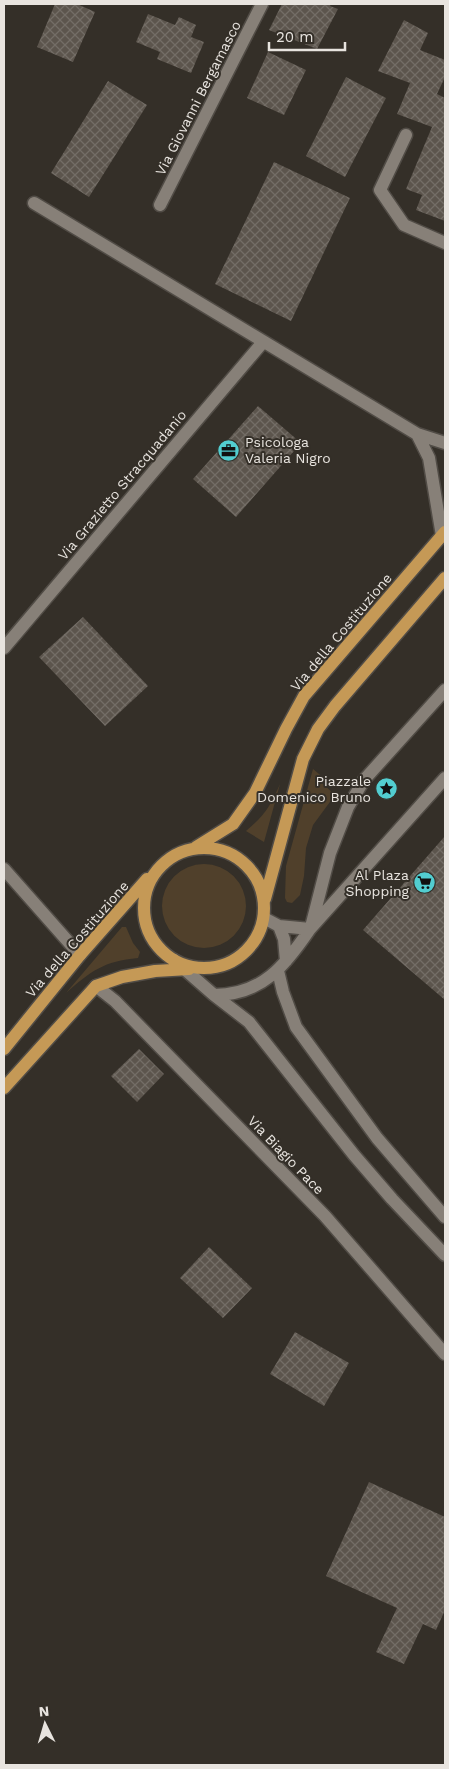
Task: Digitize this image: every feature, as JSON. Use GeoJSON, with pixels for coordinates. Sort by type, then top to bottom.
{"type":"FeatureCollection","features":[{"type":"Feature","properties":{"kind":"main road","name":"Via della Costituzione"},"geometry":{"type":"LineString","coordinates":[[196,847],[233,824],[255,793],[304,696],[444,534]]}},
{"type":"Feature","properties":{"kind":"main road"},"geometry":{"type":"LineString","coordinates":[[264,901],[304,759],[318,729],[335,706],[445,578]]}},
{"type":"Feature","properties":{"kind":"main road"},"geometry":{"type":"LineString","coordinates":[[4,1088],[96,986],[122,977],[178,965],[207,968],[223,965],[238,958],[250,947],[259,934],[264,918],[264,901],[260,886],[253,872],[242,860],[228,852],[196,847],[180,852],[166,860],[154,872],[146,887],[143,904],[144,920],[150,936],[160,950],[178,965]]}},
{"type":"Feature","properties":{"kind":"main road","name":"Via della Costituzione"},"geometry":{"type":"LineString","coordinates":[[4,1049],[80,955],[154,872]]}},
{"type":"Feature","properties":{"kind":"street","name":"Via Giovanni Bergamasco"},"geometry":{"type":"LineString","coordinates":[[160,205],[262,4]]}},
{"type":"Feature","properties":{"kind":"street"},"geometry":{"type":"LineString","coordinates":[[406,135],[380,190],[404,225],[445,243]]}},
{"type":"Feature","properties":{"kind":"street"},"geometry":{"type":"LineString","coordinates":[[34,203],[417,434],[445,443]]}},
{"type":"Feature","properties":{"kind":"street","name":"Via Grazietto Stracquadanio"},"geometry":{"type":"LineString","coordinates":[[4,648],[263,342]]}},
{"type":"Feature","properties":{"kind":"street"},"geometry":{"type":"LineString","coordinates":[[417,434],[429,458],[444,534]]}},
{"type":"Feature","properties":{"kind":"street"},"geometry":{"type":"LineString","coordinates":[[310,929],[330,853],[348,806],[364,780],[445,690]]}},
{"type":"Feature","properties":{"kind":"street"},"geometry":{"type":"LineString","coordinates":[[214,996],[245,992],[263,982],[282,966],[297,949],[310,929],[445,778]]}},
{"type":"Feature","properties":{"kind":"street"},"geometry":{"type":"LineString","coordinates":[[4,869],[80,955]]}},
{"type":"Feature","properties":{"kind":"street"},"geometry":{"type":"LineString","coordinates":[[264,918],[279,926],[310,929]]}},
{"type":"Feature","properties":{"kind":"street"},"geometry":{"type":"LineString","coordinates":[[279,926],[284,939],[283,992],[296,1027],[377,1138],[445,1217]]}},
{"type":"Feature","properties":{"kind":"street"},"geometry":{"type":"LineString","coordinates":[[178,965],[214,996],[249,1022],[354,1155],[392,1199],[445,1255]]}},
{"type":"Feature","properties":{"kind":"street","name":"Via Biagio Pace"},"geometry":{"type":"LineString","coordinates":[[96,986],[115,1001],[325,1216],[445,1354]]}},
{"type":"Feature","properties":{"kind":"shaded area"},"geometry":{"type":"Polygon","coordinates":[[[313,769],[325,779],[322,783],[335,795],[313,825],[306,848],[304,876],[300,895],[292,903],[287,902],[285,898],[286,866],[313,769]]]}},
{"type":"Feature","properties":{"kind":"shaded area"},"geometry":{"type":"Polygon","coordinates":[[[280,784],[264,842],[246,831],[266,810],[280,784]]]}},
{"type":"Feature","properties":{"kind":"shaded area"},"geometry":{"type":"Polygon","coordinates":[[[204,864],[220,867],[234,876],[243,890],[246,906],[243,922],[234,936],[220,945],[204,948],[188,945],[174,936],[165,922],[162,906],[165,890],[174,876],[188,867],[204,864]]]}},
{"type":"Feature","properties":{"kind":"shaded area"},"geometry":{"type":"Polygon","coordinates":[[[122,927],[126,927],[133,943],[140,952],[138,958],[126,959],[99,968],[66,993],[122,927]]]}},
{"type":"Feature","properties":{"kind":"building"},"geometry":{"type":"Polygon","coordinates":[[[55,4],[77,4],[95,12],[73,62],[37,47],[55,4]]]}},
{"type":"Feature","properties":{"kind":"building"},"geometry":{"type":"Polygon","coordinates":[[[282,4],[331,4],[330,6],[338,9],[317,49],[269,30],[282,4]]]}},
{"type":"Feature","properties":{"kind":"building"},"geometry":{"type":"Polygon","coordinates":[[[148,14],[175,25],[179,17],[196,25],[191,37],[204,42],[191,73],[157,59],[160,52],[136,42],[148,14]]]}},
{"type":"Feature","properties":{"kind":"building"},"geometry":{"type":"Polygon","coordinates":[[[404,20],[428,33],[420,50],[445,60],[445,77],[437,94],[445,98],[445,221],[416,210],[422,195],[406,189],[432,127],[397,114],[410,83],[378,71],[404,20]]]}},
{"type":"Feature","properties":{"kind":"building"},"geometry":{"type":"Polygon","coordinates":[[[268,52],[306,70],[284,115],[247,98],[268,52]]]}},
{"type":"Feature","properties":{"kind":"building"},"geometry":{"type":"Polygon","coordinates":[[[346,77],[386,98],[345,177],[306,156],[346,77]]]}},
{"type":"Feature","properties":{"kind":"building"},"geometry":{"type":"Polygon","coordinates":[[[108,81],[147,105],[89,197],[51,173],[108,81]]]}},
{"type":"Feature","properties":{"kind":"building"},"geometry":{"type":"Polygon","coordinates":[[[274,162],[350,198],[291,321],[215,284],[274,162]]]}},
{"type":"Feature","properties":{"kind":"building"},"geometry":{"type":"Polygon","coordinates":[[[258,406],[301,443],[236,517],[193,479],[258,406]]]}},
{"type":"Feature","properties":{"kind":"building"},"geometry":{"type":"Polygon","coordinates":[[[83,617],[148,686],[105,726],[39,657],[83,617]]]}},
{"type":"Feature","properties":{"kind":"building","name":"Al Plaza Shopping"},"geometry":{"type":"Polygon","coordinates":[[[445,836],[445,1000],[363,930],[445,836]]]}},
{"type":"Feature","properties":{"kind":"building"},"geometry":{"type":"Polygon","coordinates":[[[139,1049],[164,1074],[137,1102],[111,1076],[139,1049]]]}},
{"type":"Feature","properties":{"kind":"building"},"geometry":{"type":"Polygon","coordinates":[[[209,1247],[252,1288],[223,1318],[180,1278],[209,1247]]]}},
{"type":"Feature","properties":{"kind":"building"},"geometry":{"type":"Polygon","coordinates":[[[295,1332],[349,1363],[324,1406],[270,1374],[295,1332]]]}},
{"type":"Feature","properties":{"kind":"building"},"geometry":{"type":"Polygon","coordinates":[[[369,1482],[445,1517],[445,1610],[436,1630],[423,1624],[404,1664],[376,1652],[397,1608],[326,1576],[369,1482]]]}},
{"type":"Feature","properties":{"kind":"place","name":"Psicologa Valeria Nigro"},"geometry":{"type":"Point","coordinates":[229,450]}},
{"type":"Feature","properties":{"kind":"place","name":"Piazzale Domenico Bruno"},"geometry":{"type":"Point","coordinates":[387,789]}},
{"type":"Feature","properties":{"kind":"place","name":"Al Plaza Shopping"},"geometry":{"type":"Point","coordinates":[425,883]}}]}
